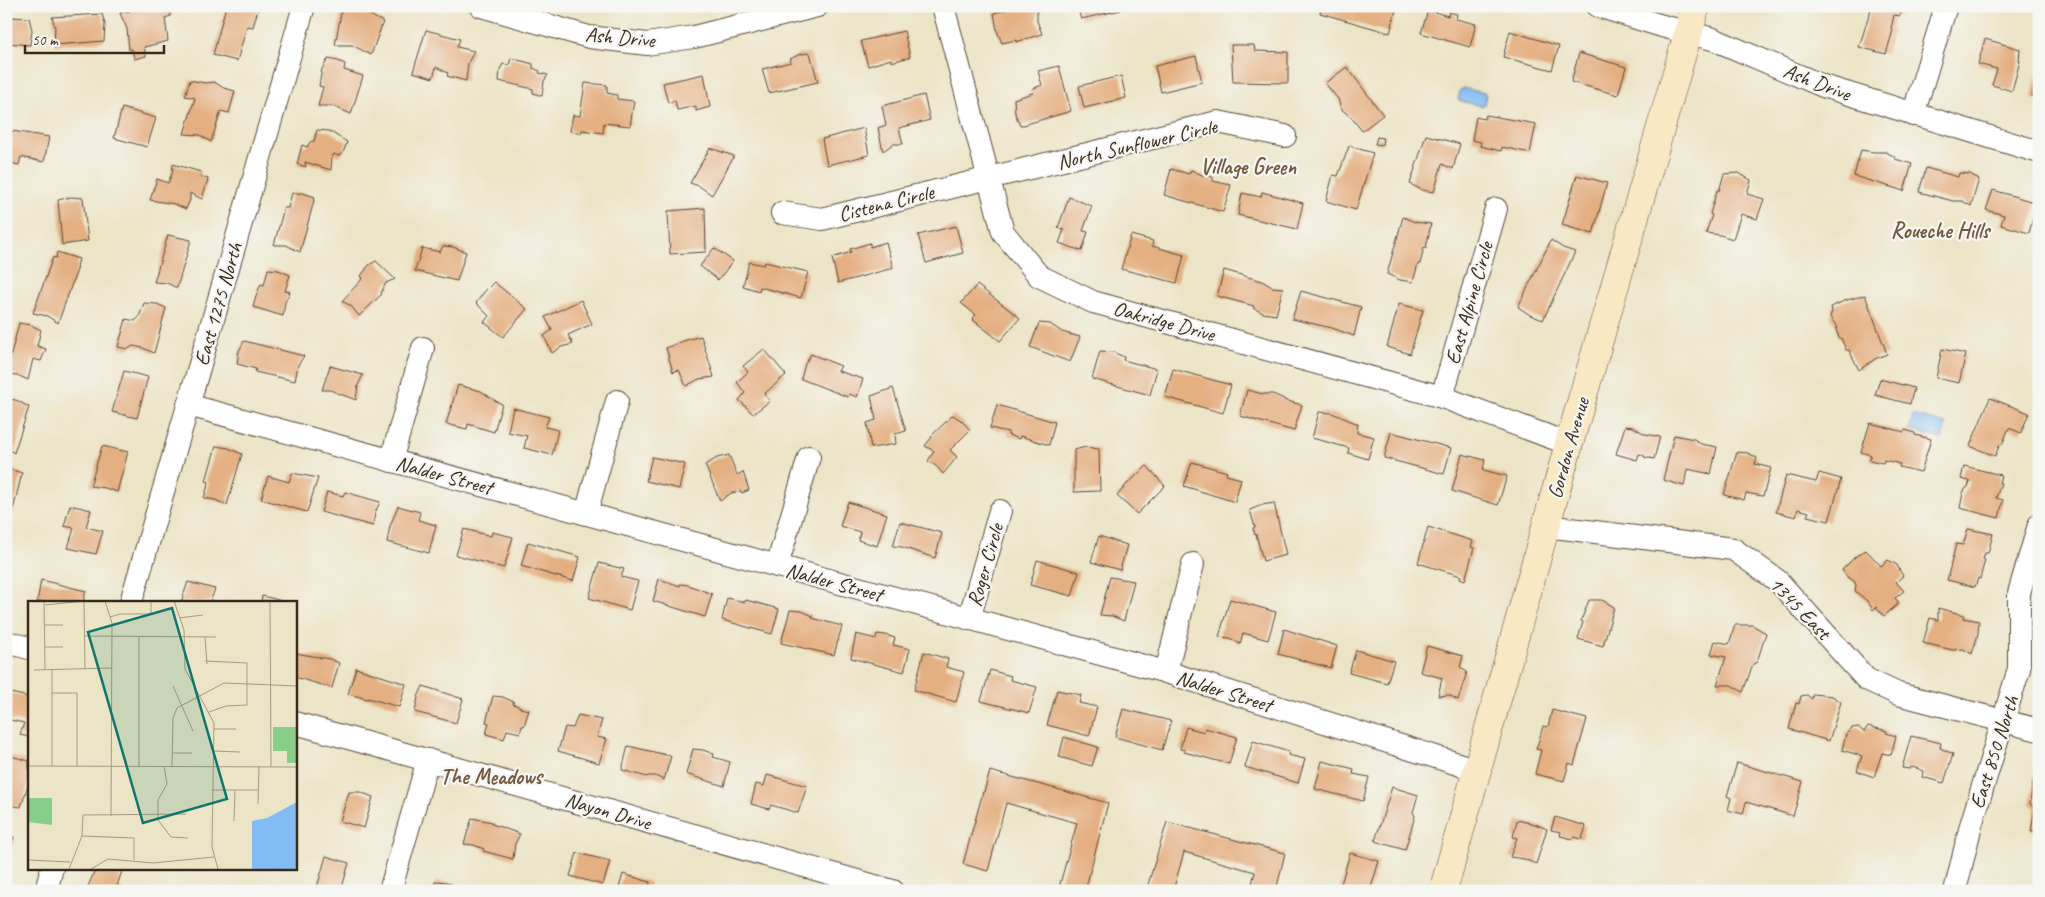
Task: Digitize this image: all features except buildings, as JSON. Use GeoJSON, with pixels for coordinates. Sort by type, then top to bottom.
{"type":"FeatureCollection","features":[{"type":"Feature","properties":{"kind":"main road","name":"Gordon Avenue"},"geometry":{"type":"LineString","coordinates":[[1443,891],[1569,444],[1696,6]]}},
{"type":"Feature","properties":{"kind":"street","name":"East 1275 North"},"geometry":{"type":"LineString","coordinates":[[130,601],[304,6]]}},
{"type":"Feature","properties":{"kind":"street","name":"Ash Drive"},"geometry":{"type":"LineString","coordinates":[[482,6],[589,37],[647,44],[694,38],[818,6]]}},
{"type":"Feature","properties":{"kind":"street","name":"Oakridge Drive"},"geometry":{"type":"LineString","coordinates":[[943,6],[1003,232],[1039,276],[1093,302],[1442,397],[1569,444]]}},
{"type":"Feature","properties":{"kind":"street","name":"Ash Drive"},"geometry":{"type":"LineString","coordinates":[[1598,6],[1713,39],[1823,86],[2039,152]]}},
{"type":"Feature","properties":{"kind":"street"},"geometry":{"type":"LineString","coordinates":[[1913,115],[1946,6]]}},
{"type":"Feature","properties":{"kind":"street","name":"North Sunflower Circle"},"geometry":{"type":"LineString","coordinates":[[989,178],[1218,122],[1285,136]]}},
{"type":"Feature","properties":{"kind":"street","name":"Cistena Circle"},"geometry":{"type":"LineString","coordinates":[[782,212],[822,219],[989,178]]}},
{"type":"Feature","properties":{"kind":"street","name":"East Alpine Circle"},"geometry":{"type":"LineString","coordinates":[[1442,397],[1496,209]]}},
{"type":"Feature","properties":{"kind":"street"},"geometry":{"type":"LineString","coordinates":[[391,461],[423,348]]}},
{"type":"Feature","properties":{"kind":"street"},"geometry":{"type":"LineString","coordinates":[[586,514],[617,401]]}},
{"type":"Feature","properties":{"kind":"street","name":"Nalder Street"},"geometry":{"type":"LineString","coordinates":[[188,405],[1166,672],[1477,770]]}},
{"type":"Feature","properties":{"kind":"street"},"geometry":{"type":"LineString","coordinates":[[777,566],[809,458]]}},
{"type":"Feature","properties":{"kind":"street","name":"Roger Circle"},"geometry":{"type":"LineString","coordinates":[[969,619],[1000,511]]}},
{"type":"Feature","properties":{"kind":"street","name":"East 850 North"},"geometry":{"type":"LineString","coordinates":[[1955,891],[1970,825],[2020,669],[2019,593],[2039,525]]}},
{"type":"Feature","properties":{"kind":"street","name":"1345 East"},"geometry":{"type":"LineString","coordinates":[[1546,526],[1733,549],[1778,581],[1866,679],[1898,694],[2039,730]]}},
{"type":"Feature","properties":{"kind":"street"},"geometry":{"type":"LineString","coordinates":[[1166,672],[1193,564]]}},
{"type":"Feature","properties":{"kind":"street"},"geometry":{"type":"LineString","coordinates":[[6,642],[28,648]]}},
{"type":"Feature","properties":{"kind":"street","name":"Nayon Drive"},"geometry":{"type":"LineString","coordinates":[[296,723],[893,891]]}},
{"type":"Feature","properties":{"kind":"street"},"geometry":{"type":"LineString","coordinates":[[390,891],[428,760]]}},
{"type":"Feature","properties":{"kind":"street"},"geometry":{"type":"LineString","coordinates":[[46,891],[51,870]]}},
{"type":"Feature","properties":{"kind":"water"},"geometry":{"type":"Polygon","coordinates":[[[1463,88],[1485,93],[1484,105],[1460,101],[1458,99],[1460,90],[1463,88]]]}},
{"type":"Feature","properties":{"kind":"water"},"geometry":{"type":"Polygon","coordinates":[[[1913,415],[1946,424],[1942,439],[1909,430],[1913,415]]]}},
{"type":"Feature","properties":{"kind":"district","name":"Village Green"},"geometry":{"type":"Point","coordinates":[1248,166]}},
{"type":"Feature","properties":{"kind":"district","name":"Roueche Hills"},"geometry":{"type":"Point","coordinates":[1940,230]}},
{"type":"Feature","properties":{"kind":"district","name":"The Meadows"},"geometry":{"type":"Point","coordinates":[491,776]}}]}
